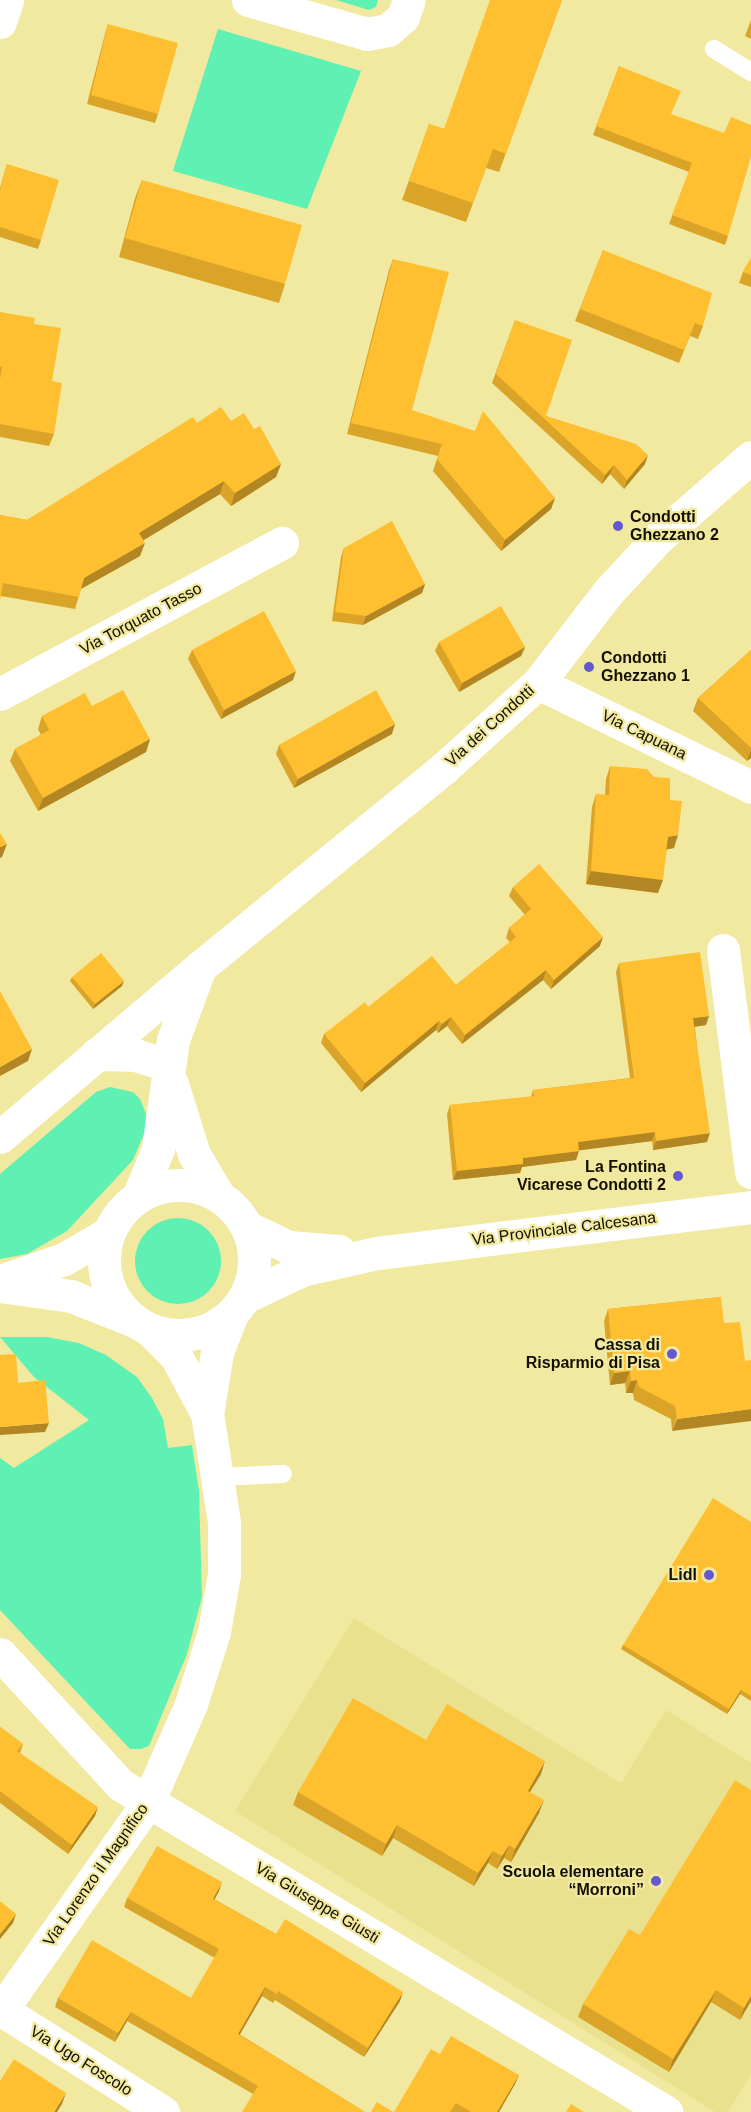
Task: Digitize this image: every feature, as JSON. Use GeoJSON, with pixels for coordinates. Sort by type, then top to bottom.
{"type":"FeatureCollection","features":[{"type":"Feature","properties":{"kind":"street"},"geometry":{"type":"LineString","coordinates":[[0,22],[7,0]]}},
{"type":"Feature","properties":{"kind":"street"},"geometry":{"type":"LineString","coordinates":[[248,0],[367,33],[388,30],[403,17],[409,0]]}},
{"type":"Feature","properties":{"kind":"street","name":"Via dei Condotti"},"geometry":{"type":"LineString","coordinates":[[0,1137],[96,1054],[444,768],[538,683],[636,562],[751,457]]}},
{"type":"Feature","properties":{"kind":"street","name":"Via Torquato Tasso"},"geometry":{"type":"LineString","coordinates":[[0,694],[282,543]]}},
{"type":"Feature","properties":{"kind":"street","name":"Via Capuana"},"geometry":{"type":"LineString","coordinates":[[538,683],[751,786]]}},
{"type":"Feature","properties":{"kind":"street"},"geometry":{"type":"LineString","coordinates":[[723,950],[751,1172]]}},
{"type":"Feature","properties":{"kind":"street","name":"Via dei Condotti"},"geometry":{"type":"LineString","coordinates":[[138,1197],[158,1149],[168,1065],[185,1002],[201,967]]}},
{"type":"Feature","properties":{"kind":"street"},"geometry":{"type":"LineString","coordinates":[[96,1054],[135,1055],[168,1065]]}},
{"type":"Feature","properties":{"kind":"street","name":"Via dei Condotti"},"geometry":{"type":"LineString","coordinates":[[168,1065],[180,1117],[194,1154],[218,1195]]}},
{"type":"Feature","properties":{"kind":"street"},"geometry":{"type":"LineString","coordinates":[[0,1281],[64,1259],[107,1234],[125,1207],[138,1197],[150,1190],[178,1184],[218,1195],[247,1227],[254,1261],[239,1305],[195,1334],[142,1326],[70,1296],[0,1286]]}},
{"type":"Feature","properties":{"kind":"street","name":"Via Provinciale Calcesana"},"geometry":{"type":"LineString","coordinates":[[239,1305],[302,1270],[377,1253],[751,1207]]}},
{"type":"Feature","properties":{"kind":"street","name":"Via Provinciale Calcesana"},"geometry":{"type":"LineString","coordinates":[[247,1227],[288,1247],[377,1253]]}},
{"type":"Feature","properties":{"kind":"street"},"geometry":{"type":"LineString","coordinates":[[107,1234],[104,1272],[110,1291],[142,1326]]}},
{"type":"Feature","properties":{"kind":"street","name":"Via Lorenzo il Magnifico"},"geometry":{"type":"LineString","coordinates":[[207,1414],[217,1352],[239,1305]]}},
{"type":"Feature","properties":{"kind":"street","name":"Via Lorenzo il Magnifico"},"geometry":{"type":"LineString","coordinates":[[0,2010],[148,1802],[191,1704],[214,1632],[225,1549],[219,1477],[207,1414],[176,1356],[142,1326]]}},
{"type":"Feature","properties":{"kind":"street","name":"Via Giuseppe Giusti"},"geometry":{"type":"LineString","coordinates":[[0,1654],[121,1785],[666,2112]]}},
{"type":"Feature","properties":{"kind":"street","name":"Via Ugo Foscolo"},"geometry":{"type":"LineString","coordinates":[[0,2010],[163,2112]]}},
{"type":"Feature","properties":{"kind":"lane"},"geometry":{"type":"LineString","coordinates":[[714,50],[751,72]]}},
{"type":"Feature","properties":{"kind":"lane"},"geometry":{"type":"LineString","coordinates":[[219,1477],[283,1474]]}},
{"type":"Feature","properties":{"kind":"shaded area"},"geometry":{"type":"Polygon","coordinates":[[[354,1618],[621,1783],[666,1710],[751,1763],[751,2074],[728,2112],[715,2112],[235,1811],[354,1618]]]}},
{"type":"Feature","properties":{"kind":"green space"},"geometry":{"type":"Polygon","coordinates":[[[336,0],[378,0],[376,7],[369,10],[336,0]]]}},
{"type":"Feature","properties":{"kind":"green space"},"geometry":{"type":"Polygon","coordinates":[[[218,29],[361,71],[307,209],[173,171],[218,29]]]}},
{"type":"Feature","properties":{"kind":"green space"},"geometry":{"type":"Polygon","coordinates":[[[110,1087],[133,1092],[140,1099],[146,1114],[145,1132],[133,1160],[67,1231],[27,1254],[0,1259],[0,1174],[96,1092],[110,1087]]]}},
{"type":"Feature","properties":{"kind":"green space"},"geometry":{"type":"Polygon","coordinates":[[[178,1218],[202,1225],[214,1237],[221,1261],[214,1285],[202,1297],[178,1304],[154,1297],[142,1285],[135,1261],[142,1237],[154,1225],[178,1218]]]}},
{"type":"Feature","properties":{"kind":"green space"},"geometry":{"type":"Polygon","coordinates":[[[0,1337],[47,1337],[79,1343],[106,1355],[137,1377],[152,1398],[163,1419],[168,1448],[192,1445],[199,1491],[202,1597],[187,1654],[149,1746],[141,1749],[130,1749],[0,1610],[0,1458],[14,1468],[89,1420],[34,1377],[0,1337]]]}},
{"type":"Feature","properties":{"kind":"building"},"geometry":{"type":"Polygon","coordinates":[[[490,0],[562,0],[506,154],[493,149],[473,203],[409,181],[429,124],[444,129],[490,0]]]}},
{"type":"Feature","properties":{"kind":"building"},"geometry":{"type":"Polygon","coordinates":[[[108,24],[178,43],[158,114],[91,95],[108,24]]]}},
{"type":"Feature","properties":{"kind":"building"},"geometry":{"type":"Polygon","coordinates":[[[619,66],[681,91],[671,114],[724,133],[731,117],[751,125],[751,157],[728,236],[672,215],[692,163],[596,126],[619,66]]]}},
{"type":"Feature","properties":{"kind":"building"},"geometry":{"type":"Polygon","coordinates":[[[7,164],[59,180],[41,240],[0,227],[0,190],[7,164]]]}},
{"type":"Feature","properties":{"kind":"building"},"geometry":{"type":"Polygon","coordinates":[[[142,180],[302,225],[285,284],[125,238],[142,180]]]}},
{"type":"Feature","properties":{"kind":"building"},"geometry":{"type":"Polygon","coordinates":[[[603,250],[712,293],[703,326],[695,323],[684,350],[580,309],[603,250]]]}},
{"type":"Feature","properties":{"kind":"building"},"geometry":{"type":"Polygon","coordinates":[[[751,258],[751,275],[743,272],[751,258]]]}},
{"type":"Feature","properties":{"kind":"building"},"geometry":{"type":"Polygon","coordinates":[[[393,259],[449,272],[412,410],[475,431],[483,411],[555,498],[505,540],[437,459],[442,444],[351,423],[393,259]]]}},
{"type":"Feature","properties":{"kind":"building"},"geometry":{"type":"Polygon","coordinates":[[[0,312],[35,318],[34,324],[61,328],[52,381],[62,383],[54,434],[0,424],[2,367],[0,366],[0,312]]]}},
{"type":"Feature","properties":{"kind":"building"},"geometry":{"type":"Polygon","coordinates":[[[515,320],[572,340],[546,416],[636,444],[648,455],[627,480],[614,465],[605,475],[496,374],[515,320]]]}},
{"type":"Feature","properties":{"kind":"building"},"geometry":{"type":"Polygon","coordinates":[[[221,407],[231,421],[244,413],[254,429],[260,426],[281,464],[235,493],[224,481],[139,533],[145,543],[84,578],[79,597],[3,583],[0,601],[0,515],[27,520],[193,417],[197,423],[221,407]]]}},
{"type":"Feature","properties":{"kind":"building"},"geometry":{"type":"Polygon","coordinates":[[[392,521],[425,584],[366,616],[335,612],[344,548],[392,521]]]}},
{"type":"Feature","properties":{"kind":"building"},"geometry":{"type":"Polygon","coordinates":[[[501,606],[525,647],[462,683],[439,642],[501,606]]]}},
{"type":"Feature","properties":{"kind":"building"},"geometry":{"type":"Polygon","coordinates":[[[264,611],[296,671],[224,710],[192,650],[264,611]]]}},
{"type":"Feature","properties":{"kind":"building"},"geometry":{"type":"Polygon","coordinates":[[[751,650],[751,748],[698,698],[751,650]]]}},
{"type":"Feature","properties":{"kind":"building"},"geometry":{"type":"Polygon","coordinates":[[[123,690],[150,739],[43,798],[15,749],[49,730],[42,716],[85,693],[92,706],[123,690]]]}},
{"type":"Feature","properties":{"kind":"building"},"geometry":{"type":"Polygon","coordinates":[[[376,690],[395,724],[298,779],[279,745],[376,690]]]}},
{"type":"Feature","properties":{"kind":"building"},"geometry":{"type":"Polygon","coordinates":[[[610,766],[647,769],[654,777],[670,778],[670,800],[682,801],[678,835],[668,837],[663,880],[591,871],[596,794],[609,795],[610,766]]]}},
{"type":"Feature","properties":{"kind":"building"},"geometry":{"type":"Polygon","coordinates":[[[0,833],[7,844],[0,847],[0,833]]]}},
{"type":"Feature","properties":{"kind":"building"},"geometry":{"type":"Polygon","coordinates":[[[539,864],[603,937],[554,980],[546,970],[465,1035],[451,1017],[442,1024],[439,1021],[365,1083],[324,1034],[365,1002],[368,1007],[432,956],[456,985],[516,937],[509,928],[531,909],[513,887],[539,864]]]}},
{"type":"Feature","properties":{"kind":"building"},"geometry":{"type":"Polygon","coordinates":[[[700,952],[709,1016],[693,1018],[710,1133],[656,1141],[655,1132],[578,1142],[579,1151],[523,1158],[523,1164],[457,1171],[450,1105],[534,1096],[533,1090],[634,1078],[619,963],[700,952]]]}},
{"type":"Feature","properties":{"kind":"building"},"geometry":{"type":"Polygon","coordinates":[[[101,953],[124,981],[95,1004],[72,977],[101,953]]]}},
{"type":"Feature","properties":{"kind":"building"},"geometry":{"type":"Polygon","coordinates":[[[0,991],[32,1049],[0,1067],[0,991]]]}},
{"type":"Feature","properties":{"kind":"building","name":"Cassa di Risparmio di Pisa"},"geometry":{"type":"Polygon","coordinates":[[[721,1297],[724,1323],[740,1322],[745,1361],[751,1360],[751,1409],[677,1419],[675,1406],[639,1387],[637,1380],[631,1381],[630,1371],[614,1373],[608,1309],[721,1297]]]}},
{"type":"Feature","properties":{"kind":"building"},"geometry":{"type":"Polygon","coordinates":[[[16,1354],[18,1383],[45,1380],[49,1423],[0,1427],[0,1355],[16,1354]]]}},
{"type":"Feature","properties":{"kind":"building","name":"Lidl"},"geometry":{"type":"Polygon","coordinates":[[[713,1498],[751,1522],[751,1696],[741,1690],[729,1709],[623,1645],[713,1498]]]}},
{"type":"Feature","properties":{"kind":"building"},"geometry":{"type":"Polygon","coordinates":[[[353,1698],[426,1740],[447,1704],[545,1761],[528,1791],[544,1800],[515,1849],[509,1845],[502,1856],[493,1851],[478,1873],[397,1825],[386,1844],[298,1792],[353,1698]]]}},
{"type":"Feature","properties":{"kind":"building"},"geometry":{"type":"Polygon","coordinates":[[[0,1727],[23,1744],[17,1751],[98,1807],[72,1845],[0,1791],[0,1727]]]}},
{"type":"Feature","properties":{"kind":"building"},"geometry":{"type":"Polygon","coordinates":[[[735,1780],[751,1790],[751,1996],[744,2008],[716,1990],[673,2059],[583,2004],[629,1929],[640,1935],[735,1780]]]}},
{"type":"Feature","properties":{"kind":"building"},"geometry":{"type":"Polygon","coordinates":[[[157,1846],[222,1882],[213,1899],[276,1934],[285,1919],[403,1992],[368,2048],[278,1991],[277,1994],[265,1987],[238,2034],[365,2112],[242,2112],[258,2086],[131,2012],[118,2033],[58,1998],[92,1940],[191,1998],[219,1949],[127,1898],[157,1846]]]}},
{"type":"Feature","properties":{"kind":"building"},"geometry":{"type":"Polygon","coordinates":[[[0,1901],[16,1914],[0,1934],[0,1901]]]}},
{"type":"Feature","properties":{"kind":"building"},"geometry":{"type":"Polygon","coordinates":[[[451,2036],[519,2075],[497,2112],[471,2112],[456,2103],[450,2112],[394,2112],[431,2049],[440,2054],[451,2036]]]}},
{"type":"Feature","properties":{"kind":"building"},"geometry":{"type":"Polygon","coordinates":[[[14,2059],[66,2093],[54,2112],[0,2112],[0,2081],[14,2059]]]}},
{"type":"Feature","properties":{"kind":"building"},"geometry":{"type":"Polygon","coordinates":[[[377,2102],[393,2112],[371,2112],[377,2102]]]}},
{"type":"Feature","properties":{"kind":"building"},"geometry":{"type":"Polygon","coordinates":[[[571,2104],[584,2112],[566,2112],[571,2104]]]}},
{"type":"Feature","properties":{"kind":"place","name":"Condotti Ghezzano 2"},"geometry":{"type":"Point","coordinates":[618,526]}},
{"type":"Feature","properties":{"kind":"place","name":"Condotti Ghezzano 1"},"geometry":{"type":"Point","coordinates":[589,667]}},
{"type":"Feature","properties":{"kind":"place","name":"La Fontina Vicarese Condotti 2"},"geometry":{"type":"Point","coordinates":[678,1176]}},
{"type":"Feature","properties":{"kind":"place","name":"Cassa di Risparmio di Pisa"},"geometry":{"type":"Point","coordinates":[672,1354]}},
{"type":"Feature","properties":{"kind":"place","name":"Lidl"},"geometry":{"type":"Point","coordinates":[709,1575]}},
{"type":"Feature","properties":{"kind":"place","name":"Scuola elementare “Morroni”"},"geometry":{"type":"Point","coordinates":[656,1881]}}]}
